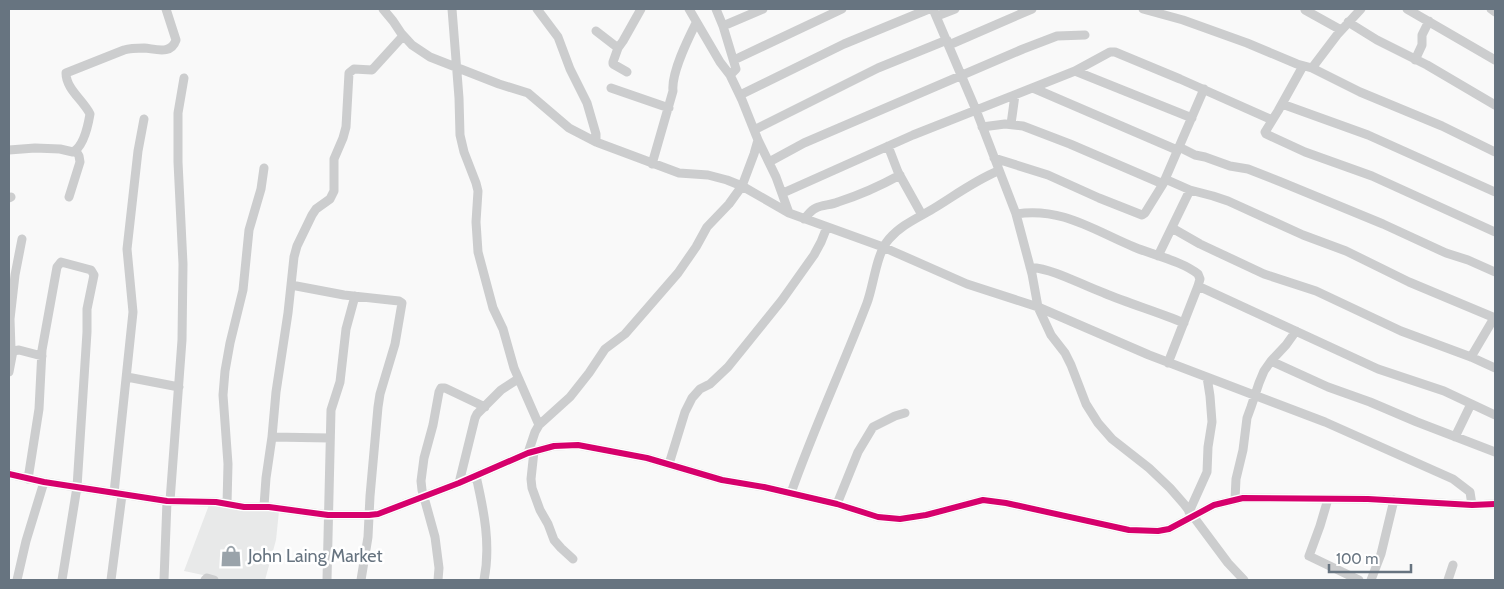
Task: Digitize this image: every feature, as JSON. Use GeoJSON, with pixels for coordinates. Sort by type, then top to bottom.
{"type":"FeatureCollection","features":[{"type":"Feature","properties":{"kind":"street"},"geometry":{"type":"LineString","coordinates":[[9,150],[35,148],[60,149],[70,152],[79,149],[89,124],[90,114],[73,90],[66,77],[66,73],[124,50],[133,48],[167,50],[176,40],[166,9]]}},
{"type":"Feature","properties":{"kind":"street"},"geometry":{"type":"LineString","coordinates":[[383,9],[403,36],[430,58],[528,93],[569,128],[596,142],[678,173],[714,176],[742,186],[789,213],[884,247],[990,293],[1038,307],[1168,363],[1255,394],[1325,422],[1454,479],[1470,492],[1472,505]]}},
{"type":"Feature","properties":{"kind":"street"},"geometry":{"type":"LineString","coordinates":[[452,9],[460,135],[478,191],[476,222],[478,252],[493,308],[503,329],[509,354],[539,426]]}},
{"type":"Feature","properties":{"kind":"street"},"geometry":{"type":"LineString","coordinates":[[536,9],[558,37],[586,103],[596,134],[596,142]]}},
{"type":"Feature","properties":{"kind":"street"},"geometry":{"type":"LineString","coordinates":[[627,72],[613,62],[618,48],[641,9]]}},
{"type":"Feature","properties":{"kind":"street"},"geometry":{"type":"LineString","coordinates":[[689,9],[696,23],[730,74],[783,193],[789,213]]}},
{"type":"Feature","properties":{"kind":"street"},"geometry":{"type":"LineString","coordinates":[[716,9],[736,69],[730,74]]}},
{"type":"Feature","properties":{"kind":"street"},"geometry":{"type":"LineString","coordinates":[[723,26],[763,9]]}},
{"type":"Feature","properties":{"kind":"street"},"geometry":{"type":"LineString","coordinates":[[734,60],[842,9]]}},
{"type":"Feature","properties":{"kind":"street"},"geometry":{"type":"LineString","coordinates":[[740,95],[844,44],[929,9]]}},
{"type":"Feature","properties":{"kind":"street"},"geometry":{"type":"LineString","coordinates":[[954,9],[935,12],[976,110],[1016,214],[1038,307],[1051,335],[1071,366],[1086,404],[1106,433],[1118,445],[1161,479],[1228,563],[1244,580]]}},
{"type":"Feature","properties":{"kind":"street"},"geometry":{"type":"LineString","coordinates":[[754,130],[862,75],[1032,9]]}},
{"type":"Feature","properties":{"kind":"street"},"geometry":{"type":"LineString","coordinates":[[1143,9],[1183,20],[1307,67],[1360,92],[1442,126],[1495,152]]}},
{"type":"Feature","properties":{"kind":"street"},"geometry":{"type":"LineString","coordinates":[[1361,9],[1307,67],[1272,120],[1265,132],[1266,134],[1305,152],[1372,176],[1495,232]]}},
{"type":"Feature","properties":{"kind":"street"},"geometry":{"type":"LineString","coordinates":[[1407,9],[1495,60]]}},
{"type":"Feature","properties":{"kind":"street"},"geometry":{"type":"LineString","coordinates":[[1491,9],[1495,12]]}},
{"type":"Feature","properties":{"kind":"street"},"geometry":{"type":"LineString","coordinates":[[1305,10],[1341,30]]}},
{"type":"Feature","properties":{"kind":"street"},"geometry":{"type":"LineString","coordinates":[[1415,60],[1422,45],[1422,35],[1428,21]]}},
{"type":"Feature","properties":{"kind":"street"},"geometry":{"type":"LineString","coordinates":[[1348,22],[1495,105]]}},
{"type":"Feature","properties":{"kind":"street"},"geometry":{"type":"LineString","coordinates":[[652,164],[674,91],[672,85],[675,73],[696,23]]}},
{"type":"Feature","properties":{"kind":"street"},"geometry":{"type":"LineString","coordinates":[[596,31],[618,48]]}},
{"type":"Feature","properties":{"kind":"street"},"geometry":{"type":"LineString","coordinates":[[769,162],[804,143],[961,74],[1052,37],[1084,35]]}},
{"type":"Feature","properties":{"kind":"street"},"geometry":{"type":"LineString","coordinates":[[264,506],[276,392],[297,246],[316,209],[330,199],[334,191],[334,159],[346,127],[350,73],[354,69],[372,70],[403,36]]}},
{"type":"Feature","properties":{"kind":"street"},"geometry":{"type":"LineString","coordinates":[[783,193],[888,146],[1075,71],[1110,52],[1115,52],[1204,89],[1272,120]]}},
{"type":"Feature","properties":{"kind":"street"},"geometry":{"type":"LineString","coordinates":[[1075,71],[1192,118]]}},
{"type":"Feature","properties":{"kind":"street"},"geometry":{"type":"LineString","coordinates":[[164,580],[179,387],[183,300],[178,113],[184,78]]}},
{"type":"Feature","properties":{"kind":"street"},"geometry":{"type":"LineString","coordinates":[[611,88],[669,108]]}},
{"type":"Feature","properties":{"kind":"street"},"geometry":{"type":"LineString","coordinates":[[1033,88],[1178,149],[1235,167],[1248,169],[1281,182],[1495,272]]}},
{"type":"Feature","properties":{"kind":"street"},"geometry":{"type":"LineString","coordinates":[[994,158],[1048,175],[1142,215],[1164,181],[1204,89]]}},
{"type":"Feature","properties":{"kind":"street"},"geometry":{"type":"LineString","coordinates":[[1012,124],[1015,95]]}},
{"type":"Feature","properties":{"kind":"street"},"geometry":{"type":"LineString","coordinates":[[1282,104],[1368,135],[1495,192]]}},
{"type":"Feature","properties":{"kind":"street"},"geometry":{"type":"LineString","coordinates":[[110,580],[134,303],[127,249],[138,151],[144,119]]}},
{"type":"Feature","properties":{"kind":"street"},"geometry":{"type":"LineString","coordinates":[[982,127],[1012,124],[1023,126],[1164,181],[1228,201],[1303,235],[1346,251],[1409,282],[1495,318],[1471,357]]}},
{"type":"Feature","properties":{"kind":"street"},"geometry":{"type":"LineString","coordinates":[[573,559],[554,540],[532,488],[531,452],[535,432],[570,397],[590,373],[605,349],[625,334],[678,273],[707,227],[729,204],[742,186],[758,140]]}},
{"type":"Feature","properties":{"kind":"street"},"geometry":{"type":"LineString","coordinates":[[888,146],[900,176],[922,215]]}},
{"type":"Feature","properties":{"kind":"street"},"geometry":{"type":"LineString","coordinates":[[69,196],[80,162],[76,151]]}},
{"type":"Feature","properties":{"kind":"street"},"geometry":{"type":"LineString","coordinates":[[227,504],[228,464],[223,395],[225,371],[243,290],[249,230],[261,189],[264,168]]}},
{"type":"Feature","properties":{"kind":"street"},"geometry":{"type":"LineString","coordinates":[[791,493],[867,303],[884,247],[896,232],[979,180],[998,171]]}},
{"type":"Feature","properties":{"kind":"street"},"geometry":{"type":"LineString","coordinates":[[804,219],[818,207],[862,194],[900,176]]}},
{"type":"Feature","properties":{"kind":"street"},"geometry":{"type":"LineString","coordinates":[[1158,256],[1190,190]]}},
{"type":"Feature","properties":{"kind":"street"},"geometry":{"type":"LineString","coordinates":[[1016,214],[1032,211],[1067,218],[1196,272],[1200,276],[1198,286],[1168,363]]}},
{"type":"Feature","properties":{"kind":"street"},"geometry":{"type":"LineString","coordinates":[[669,464],[685,412],[692,398],[700,389],[710,384],[728,367],[782,300],[814,255],[827,227]]}},
{"type":"Feature","properties":{"kind":"street"},"geometry":{"type":"LineString","coordinates":[[1172,228],[1200,244],[1264,274],[1310,289],[1401,331],[1495,368]]}},
{"type":"Feature","properties":{"kind":"street"},"geometry":{"type":"LineString","coordinates":[[9,372],[13,350],[11,349],[10,319],[15,275],[22,239]]}},
{"type":"Feature","properties":{"kind":"street"},"geometry":{"type":"LineString","coordinates":[[28,479],[39,408],[42,356],[59,262],[91,270],[94,275],[87,309],[77,487],[62,580]]}},
{"type":"Feature","properties":{"kind":"street"},"geometry":{"type":"LineString","coordinates":[[1030,267],[1057,273],[1184,323]]}},
{"type":"Feature","properties":{"kind":"street"},"geometry":{"type":"LineString","coordinates":[[291,284],[402,303],[395,344],[380,394],[368,537],[360,580]]}},
{"type":"Feature","properties":{"kind":"street"},"geometry":{"type":"LineString","coordinates":[[1198,286],[1382,371],[1444,391],[1495,415]]}},
{"type":"Feature","properties":{"kind":"street"},"geometry":{"type":"LineString","coordinates":[[327,580],[331,410],[340,382],[346,329],[356,296]]}},
{"type":"Feature","properties":{"kind":"street"},"geometry":{"type":"LineString","coordinates":[[1235,499],[1246,418],[1264,371],[1296,331]]}},
{"type":"Feature","properties":{"kind":"street"},"geometry":{"type":"LineString","coordinates":[[13,350],[42,356]]}},
{"type":"Feature","properties":{"kind":"street"},"geometry":{"type":"LineString","coordinates":[[1271,361],[1328,387],[1495,452]]}},
{"type":"Feature","properties":{"kind":"street"},"geometry":{"type":"LineString","coordinates":[[127,377],[179,387]]}},
{"type":"Feature","properties":{"kind":"street"},"geometry":{"type":"LineString","coordinates":[[1191,515],[1207,472],[1208,446],[1212,422],[1207,377]]}},
{"type":"Feature","properties":{"kind":"street"},"geometry":{"type":"LineString","coordinates":[[459,483],[475,418],[501,390],[518,379]]}},
{"type":"Feature","properties":{"kind":"street"},"geometry":{"type":"LineString","coordinates":[[438,580],[439,568],[435,537],[421,481],[439,392],[441,388],[445,388],[485,407]]}},
{"type":"Feature","properties":{"kind":"street"},"geometry":{"type":"LineString","coordinates":[[1455,437],[1471,404]]}},
{"type":"Feature","properties":{"kind":"street"},"geometry":{"type":"LineString","coordinates":[[837,504],[858,452],[873,427],[894,416],[905,413]]}},
{"type":"Feature","properties":{"kind":"street"},"geometry":{"type":"LineString","coordinates":[[272,437],[330,438]]}},
{"type":"Feature","properties":{"kind":"street"},"geometry":{"type":"LineString","coordinates":[[9,474],[44,482],[169,501],[227,504],[244,507],[264,506],[328,515],[369,515],[378,514],[459,483],[531,452],[559,446],[578,445],[669,464],[722,480],[837,504],[878,517],[900,519],[913,518],[968,503],[989,500],[1103,525],[1145,532],[1169,529],[1191,515],[1214,505],[1235,499],[1283,497],[1394,500],[1472,505],[1495,504]]}},
{"type":"Feature","properties":{"kind":"street"},"geometry":{"type":"LineString","coordinates":[[476,476],[487,544],[487,564],[484,580]]}},
{"type":"Feature","properties":{"kind":"street"},"geometry":{"type":"LineString","coordinates":[[17,580],[26,541],[44,482]]}},
{"type":"Feature","properties":{"kind":"street"},"geometry":{"type":"LineString","coordinates":[[1328,499],[1309,556],[1359,580]]}},
{"type":"Feature","properties":{"kind":"street"},"geometry":{"type":"LineString","coordinates":[[1371,580],[1381,554],[1394,500]]}},
{"type":"Feature","properties":{"kind":"street"},"geometry":{"type":"LineString","coordinates":[[1448,580],[1453,565]]}},
{"type":"Feature","properties":{"kind":"street"},"geometry":{"type":"LineString","coordinates":[[205,580],[209,578],[214,580]]}},
{"type":"Feature","properties":{"kind":"shaded area","name":"John Laing Market"},"geometry":{"type":"Polygon","coordinates":[[[209,505],[229,506],[239,511],[267,509],[279,511],[276,540],[265,580],[217,580],[184,571],[209,505]]]}},
{"type":"Feature","properties":{"kind":"cycle path"},"geometry":{"type":"LineString","coordinates":[[9,474],[44,482],[167,501],[216,502],[244,507],[269,507],[328,515],[369,515],[378,514],[459,483],[528,453],[554,446],[578,445],[647,458],[722,480],[764,487],[837,504],[878,517],[900,519],[926,515],[983,500],[1006,503],[1129,530],[1158,531],[1169,529],[1214,505],[1243,498],[1368,499],[1472,505],[1495,504]]}},
{"type":"Feature","properties":{"kind":"place","name":"John Laing Market"},"geometry":{"type":"Point","coordinates":[231,556]}}]}
